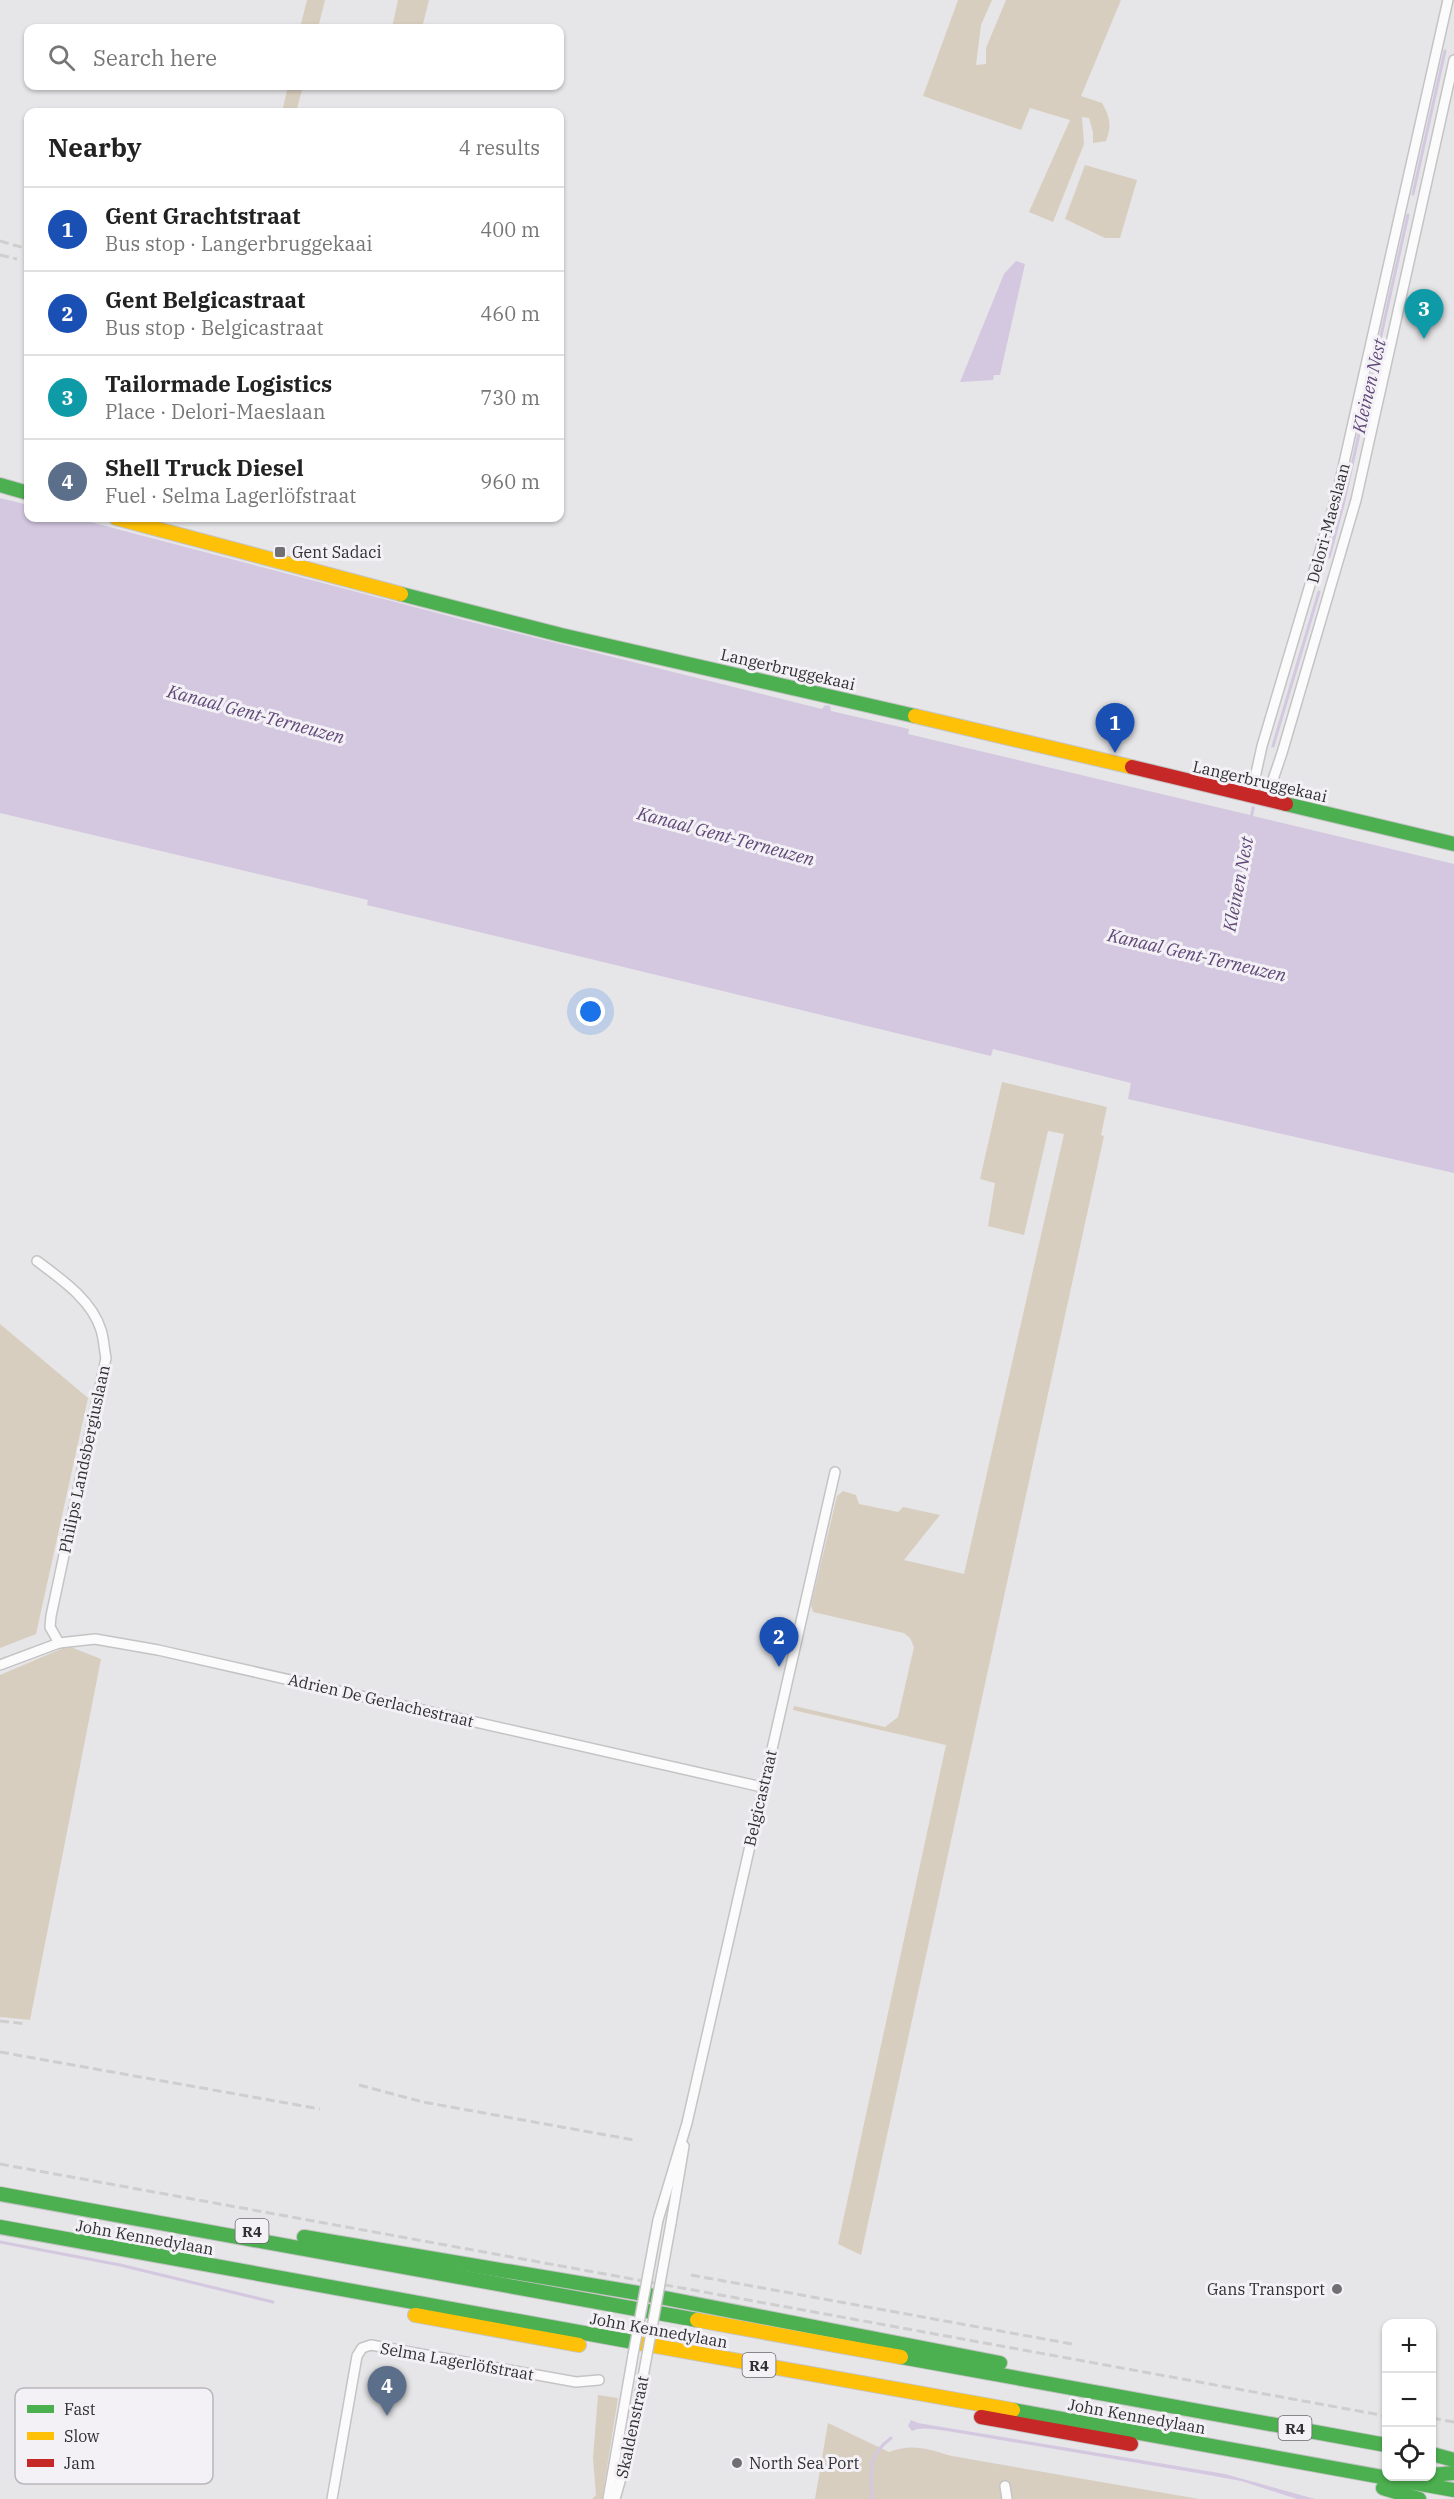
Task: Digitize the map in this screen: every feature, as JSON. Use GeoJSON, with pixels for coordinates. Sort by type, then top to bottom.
{"type":"FeatureCollection","features":[{"type":"Feature","properties":{"kind":"main road"},"geometry":{"type":"LineString","coordinates":[[0,485],[24,492]]}},
{"type":"Feature","properties":{"kind":"main road","name":"Langerbruggekaai"},"geometry":{"type":"LineString","coordinates":[[130,522],[561,635],[717,669],[1454,844]]}},
{"type":"Feature","properties":{"kind":"main road","name":"John Kennedylaan"},"geometry":{"type":"LineString","coordinates":[[0,2194],[1382,2444]]}},
{"type":"Feature","properties":{"kind":"main road","name":"John Kennedylaan"},"geometry":{"type":"LineString","coordinates":[[0,2217],[1382,2467]]}},
{"type":"Feature","properties":{"kind":"main road","name":"R4"},"geometry":{"type":"LineString","coordinates":[[165,2223],[340,2241],[651,2295]]}},
{"type":"Feature","properties":{"kind":"main road","name":"John Kennedylaan"},"geometry":{"type":"LineString","coordinates":[[0,2227],[1454,2490]]}},
{"type":"Feature","properties":{"kind":"main road"},"geometry":{"type":"LineString","coordinates":[[64,2239],[327,2298],[1081,2437],[1223,2458],[1351,2481],[1394,2490],[1419,2499]]}},
{"type":"Feature","properties":{"kind":"main road"},"geometry":{"type":"LineString","coordinates":[[651,2295],[946,2351],[1204,2411]]}},
{"type":"Feature","properties":{"kind":"main road"},"geometry":{"type":"LineString","coordinates":[[938,2409],[1044,2416]]}},
{"type":"Feature","properties":{"kind":"main road"},"geometry":{"type":"LineString","coordinates":[[1436,2454],[1454,2454]]}},
{"type":"Feature","properties":{"kind":"main road"},"geometry":{"type":"LineString","coordinates":[[1436,2455],[1454,2460]]}},
{"type":"Feature","properties":{"kind":"main road"},"geometry":{"type":"LineString","coordinates":[[1436,2475],[1454,2473]]}},
{"type":"Feature","properties":{"kind":"street","name":"Delori-Maeslaan"},"geometry":{"type":"LineString","coordinates":[[1251,796],[1262,746],[1337,494],[1448,0]]}},
{"type":"Feature","properties":{"kind":"street","name":"Delori-Maeslaan"},"geometry":{"type":"LineString","coordinates":[[1266,800],[1282,753],[1356,500],[1454,60]]}},
{"type":"Feature","properties":{"kind":"street","name":"Philips Landsbergiuslaan"},"geometry":{"type":"LineString","coordinates":[[37,1261],[80,1297],[90,1310],[100,1329],[106,1358],[51,1616],[50,1627],[59,1644]]}},
{"type":"Feature","properties":{"kind":"street","name":"Belgicastraat"},"geometry":{"type":"LineString","coordinates":[[651,2295],[658,2220],[687,2123],[835,1472]]}},
{"type":"Feature","properties":{"kind":"street","name":"Adrien De Gerlachestraat"},"geometry":{"type":"LineString","coordinates":[[0,1665],[59,1644],[95,1639],[144,1646],[762,1787]]}},
{"type":"Feature","properties":{"kind":"street","name":"Belgicastraat"},"geometry":{"type":"LineString","coordinates":[[651,2295],[671,2223],[687,2123]]}},
{"type":"Feature","properties":{"kind":"street"},"geometry":{"type":"LineString","coordinates":[[645,2355],[651,2295]]}},
{"type":"Feature","properties":{"kind":"street","name":"Selma Lagerlöfstraat"},"geometry":{"type":"LineString","coordinates":[[332,2499],[357,2355],[362,2348],[371,2345],[576,2382],[598,2380]]}},
{"type":"Feature","properties":{"kind":"street","name":"Skaldenstraat"},"geometry":{"type":"LineString","coordinates":[[608,2499],[625,2400],[645,2355]]}},
{"type":"Feature","properties":{"kind":"street","name":"Skaldenstraat"},"geometry":{"type":"LineString","coordinates":[[615,2499],[631,2443],[645,2355]]}},
{"type":"Feature","properties":{"kind":"street"},"geometry":{"type":"LineString","coordinates":[[1005,2486],[1007,2499]]}},
{"type":"Feature","properties":{"kind":"shaded area"},"geometry":{"type":"Polygon","coordinates":[[[307,0],[325,0],[319,24],[301,24],[307,0]]]}},
{"type":"Feature","properties":{"kind":"shaded area"},"geometry":{"type":"Polygon","coordinates":[[[398,0],[429,0],[423,24],[393,24],[398,0]]]}},
{"type":"Feature","properties":{"kind":"shaded area"},"geometry":{"type":"Polygon","coordinates":[[[958,0],[992,0],[981,25],[976,65],[986,64],[986,48],[1006,0],[1121,0],[1081,96],[1102,103],[1109,122],[1108,136],[1106,141],[1093,143],[1089,118],[1082,117],[1084,144],[1053,222],[1029,212],[1070,120],[1030,108],[1021,130],[923,96],[958,0]]]}},
{"type":"Feature","properties":{"kind":"shaded area"},"geometry":{"type":"Polygon","coordinates":[[[287,90],[302,90],[297,108],[283,108],[287,90]]]}},
{"type":"Feature","properties":{"kind":"shaded area"},"geometry":{"type":"Polygon","coordinates":[[[1085,165],[1137,180],[1120,238],[1105,238],[1065,219],[1085,165]]]}},
{"type":"Feature","properties":{"kind":"shaded area"},"geometry":{"type":"Polygon","coordinates":[[[1002,1082],[1107,1107],[1101,1135],[1104,1136],[861,2255],[838,2244],[946,1745],[793,1710],[794,1706],[885,1727],[898,1717],[914,1647],[910,1638],[904,1633],[813,1612],[811,1605],[837,1496],[843,1491],[856,1495],[859,1504],[898,1512],[903,1507],[940,1515],[904,1560],[964,1574],[1064,1134],[1048,1131],[1024,1235],[988,1226],[995,1183],[980,1179],[1002,1082]]]}},
{"type":"Feature","properties":{"kind":"shaded area"},"geometry":{"type":"Polygon","coordinates":[[[0,1324],[88,1398],[36,1634],[0,1648],[0,1324]]]}},
{"type":"Feature","properties":{"kind":"shaded area"},"geometry":{"type":"Polygon","coordinates":[[[68,1646],[101,1659],[30,2020],[0,2017],[0,1675],[68,1646]]]}},
{"type":"Feature","properties":{"kind":"shaded area"},"geometry":{"type":"Polygon","coordinates":[[[598,2395],[618,2398],[602,2499],[592,2499],[596,2495],[593,2458],[598,2395]]]}},
{"type":"Feature","properties":{"kind":"shaded area"},"geometry":{"type":"Polygon","coordinates":[[[828,2423],[889,2452],[905,2448],[920,2448],[952,2456],[1199,2499],[815,2499],[828,2423]]]}},
{"type":"Feature","properties":{"kind":"water"},"geometry":{"type":"Polygon","coordinates":[[[1016,261],[1025,264],[1000,375],[994,375],[993,380],[960,382],[1004,274],[1016,261]]]}},
{"type":"Feature","properties":{"kind":"water","name":"Kanaal Gent-Terneuzen"},"geometry":{"type":"Polygon","coordinates":[[[0,498],[24,504],[24,522],[90,522],[464,620],[822,709],[825,705],[830,706],[831,711],[909,729],[908,734],[1250,815],[1252,806],[1255,807],[1253,816],[1454,864],[1454,1173],[1128,1099],[1131,1083],[993,1049],[991,1056],[367,905],[368,900],[0,813],[0,498]]]}},
{"type":"Feature","properties":{"kind":"water"},"geometry":{"type":"Polygon","coordinates":[[[911,2420],[1225,2474],[1315,2499],[1297,2499],[1241,2481],[1203,2474],[947,2431],[925,2429],[912,2431],[908,2426],[911,2420]]]}},
{"type":"Feature","properties":{"kind":"waterway","name":"Kleinen Nest"},"geometry":{"type":"LineString","coordinates":[[1413,194],[1445,51]]}},
{"type":"Feature","properties":{"kind":"waterway","name":"Kleinen Nest"},"geometry":{"type":"LineString","coordinates":[[1329,557],[1344,501],[1408,215]]}},
{"type":"Feature","properties":{"kind":"waterway","name":"Kleinen Nest"},"geometry":{"type":"LineString","coordinates":[[1273,746],[1319,592]]}},
{"type":"Feature","properties":{"kind":"waterway"},"geometry":{"type":"LineString","coordinates":[[0,2242],[120,2265],[273,2302]]}},
{"type":"Feature","properties":{"kind":"waterway"},"geometry":{"type":"LineString","coordinates":[[872,2499],[871,2472],[874,2458],[891,2438]]}},
{"type":"Feature","properties":{"kind":"railway"},"geometry":{"type":"LineString","coordinates":[[0,241],[24,248]]}},
{"type":"Feature","properties":{"kind":"railway"},"geometry":{"type":"LineString","coordinates":[[0,255],[17,259]]}},
{"type":"Feature","properties":{"kind":"railway"},"geometry":{"type":"LineString","coordinates":[[0,2021],[26,2024]]}},
{"type":"Feature","properties":{"kind":"railway"},"geometry":{"type":"LineString","coordinates":[[0,2052],[320,2109]]}},
{"type":"Feature","properties":{"kind":"railway"},"geometry":{"type":"LineString","coordinates":[[359,2085],[423,2102],[634,2140]]}},
{"type":"Feature","properties":{"kind":"railway"},"geometry":{"type":"LineString","coordinates":[[0,2164],[1382,2415]]}},
{"type":"Feature","properties":{"kind":"railway"},"geometry":{"type":"LineString","coordinates":[[691,2275],[1072,2344]]}},
{"type":"Feature","properties":{"kind":"railway"},"geometry":{"type":"LineString","coordinates":[[1436,2419],[1454,2422]]}},
{"type":"Feature","properties":{"kind":"traffic: fast"},"geometry":{"type":"LineString","coordinates":[[0,485],[24,492]]}},
{"type":"Feature","properties":{"kind":"traffic: fast"},"geometry":{"type":"LineString","coordinates":[[401,594],[561,635],[915,716]]}},
{"type":"Feature","properties":{"kind":"traffic: fast"},"geometry":{"type":"LineString","coordinates":[[1286,804],[1454,844]]}},
{"type":"Feature","properties":{"kind":"traffic: fast"},"geometry":{"type":"LineString","coordinates":[[0,2194],[697,2320]]}},
{"type":"Feature","properties":{"kind":"traffic: fast"},"geometry":{"type":"LineString","coordinates":[[0,2227],[639,2343]]}},
{"type":"Feature","properties":{"kind":"traffic: fast"},"geometry":{"type":"LineString","coordinates":[[304,2237],[644,2294],[1000,2363]]}},
{"type":"Feature","properties":{"kind":"traffic: fast"},"geometry":{"type":"LineString","coordinates":[[901,2357],[1382,2444]]}},
{"type":"Feature","properties":{"kind":"traffic: fast"},"geometry":{"type":"LineString","coordinates":[[1013,2410],[1454,2490]]}},
{"type":"Feature","properties":{"kind":"traffic: fast"},"geometry":{"type":"LineString","coordinates":[[1436,2455],[1454,2460]]}},
{"type":"Feature","properties":{"kind":"traffic: fast"},"geometry":{"type":"LineString","coordinates":[[1436,2475],[1454,2473]]}},
{"type":"Feature","properties":{"kind":"traffic: fast"},"geometry":{"type":"LineString","coordinates":[[1383,2488],[1419,2499]]}},
{"type":"Feature","properties":{"kind":"traffic: slow"},"geometry":{"type":"LineString","coordinates":[[131,522],[401,594]]}},
{"type":"Feature","properties":{"kind":"traffic: slow"},"geometry":{"type":"LineString","coordinates":[[915,716],[1132,767]]}},
{"type":"Feature","properties":{"kind":"traffic: slow"},"geometry":{"type":"LineString","coordinates":[[415,2315],[579,2345]]}},
{"type":"Feature","properties":{"kind":"traffic: slow"},"geometry":{"type":"LineString","coordinates":[[697,2320],[901,2357]]}},
{"type":"Feature","properties":{"kind":"traffic: slow"},"geometry":{"type":"LineString","coordinates":[[639,2343],[1013,2410]]}},
{"type":"Feature","properties":{"kind":"traffic: jam"},"geometry":{"type":"LineString","coordinates":[[1132,767],[1286,804]]}},
{"type":"Feature","properties":{"kind":"traffic: jam"},"geometry":{"type":"LineString","coordinates":[[981,2417],[1131,2444]]}},
{"type":"Feature","properties":{"kind":"place","name":"Tailormade Logistics"},"geometry":{"type":"Point","coordinates":[1424,339]}},
{"type":"Feature","properties":{"kind":"place","name":"Gent Sadaci"},"geometry":{"type":"Point","coordinates":[280,552]}},
{"type":"Feature","properties":{"kind":"place","name":"Gent Grachtstraat"},"geometry":{"type":"Point","coordinates":[1115,753]}},
{"type":"Feature","properties":{"kind":"place","name":"Gent Belgicastraat"},"geometry":{"type":"Point","coordinates":[779,1667]}},
{"type":"Feature","properties":{"kind":"place","name":"Gans Transport"},"geometry":{"type":"Point","coordinates":[1337,2289]}},
{"type":"Feature","properties":{"kind":"place","name":"Shell Truck Diesel"},"geometry":{"type":"Point","coordinates":[387,2416]}},
{"type":"Feature","properties":{"kind":"place","name":"North Sea Port"},"geometry":{"type":"Point","coordinates":[737,2463]}}]}
